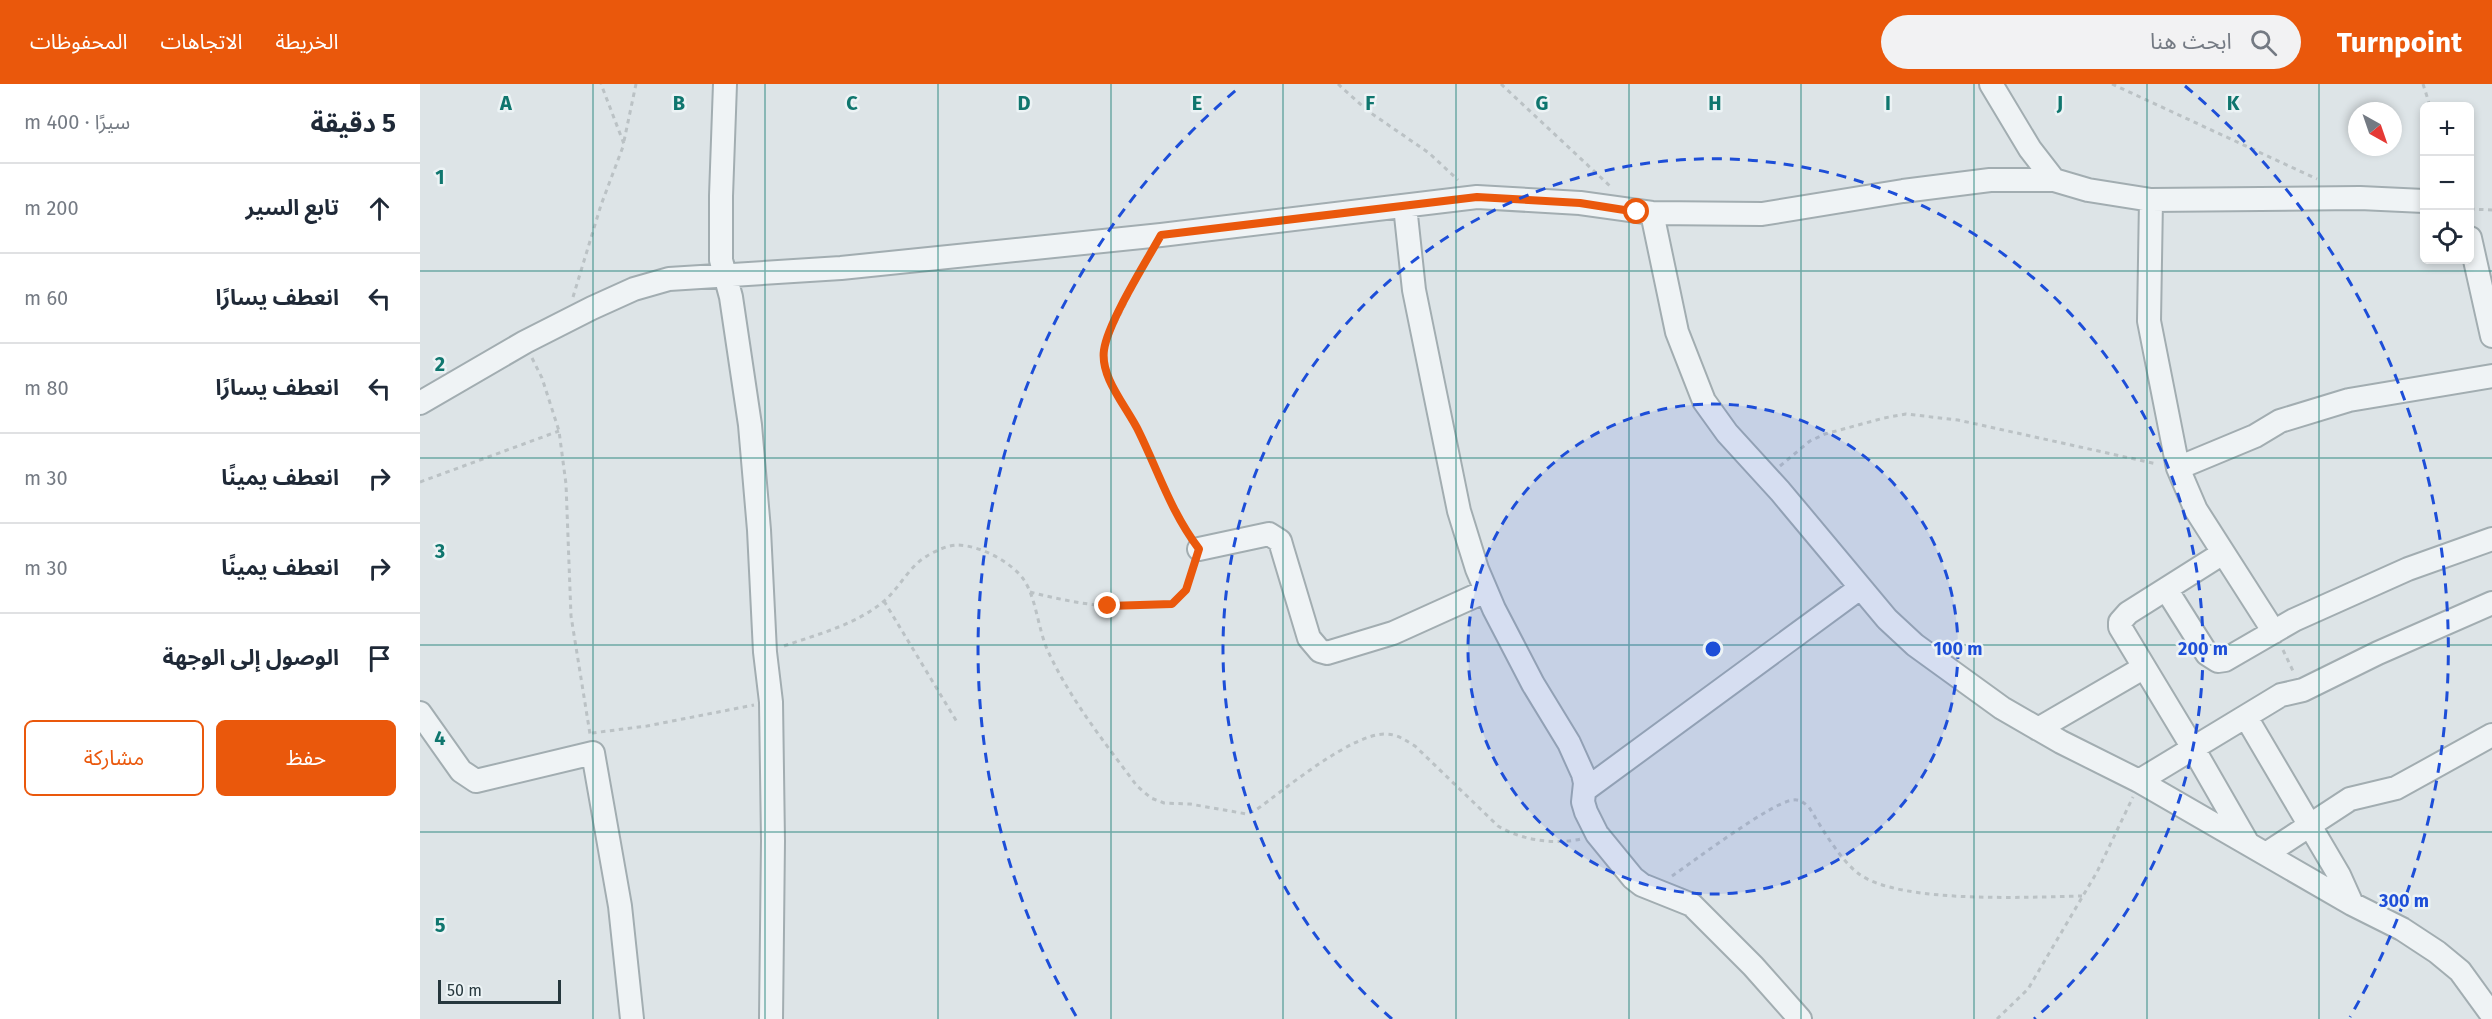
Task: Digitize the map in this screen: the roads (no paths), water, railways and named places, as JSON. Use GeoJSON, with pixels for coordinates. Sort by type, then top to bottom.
{"type":"FeatureCollection","features":[{"type":"Feature","properties":{"kind":"street"},"geometry":{"type":"LineString","coordinates":[[725,84],[721,260],[731,297],[750,425],[759,530],[765,652],[771,702],[773,841],[771,1019]]}},
{"type":"Feature","properties":{"kind":"street"},"geometry":{"type":"LineString","coordinates":[[1991,84],[2030,149],[2054,180]]}},
{"type":"Feature","properties":{"kind":"street"},"geometry":{"type":"LineString","coordinates":[[420,403],[566,321],[634,289],[669,279],[841,268],[1161,235],[1477,197],[1580,203],[1652,213],[1762,214],[1903,191],[1990,180],[2054,180],[2088,190],[2151,200],[2360,198],[2420,201]]}},
{"type":"Feature","properties":{"kind":"street"},"geometry":{"type":"LineString","coordinates":[[2151,200],[2149,321],[2178,468],[2196,510],[2274,632]]}},
{"type":"Feature","properties":{"kind":"street"},"geometry":{"type":"LineString","coordinates":[[1405,206],[1414,290],[1459,511],[1486,591],[1510,642],[1569,743],[1583,774],[1585,790],[1583,802],[1597,834],[1633,878],[1652,889],[1692,905],[1753,966],[1800,1019]]}},
{"type":"Feature","properties":{"kind":"street"},"geometry":{"type":"LineString","coordinates":[[1652,213],[1677,332],[1704,401],[1727,433],[1767,476],[1887,619],[1915,645],[1992,701],[2038,729],[2139,781],[2352,904],[2402,929],[2438,952],[2460,971],[2492,1015]]}},
{"type":"Feature","properties":{"kind":"street"},"geometry":{"type":"LineString","coordinates":[[2474,259],[2492,336]]}},
{"type":"Feature","properties":{"kind":"street"},"geometry":{"type":"LineString","coordinates":[[2178,468],[2255,436],[2280,421],[2349,400],[2492,376]]}},
{"type":"Feature","properties":{"kind":"street"},"geometry":{"type":"LineString","coordinates":[[1199,549],[1269,534],[1275,536],[1282,548],[1309,638],[1320,651],[1327,653],[1393,633],[1486,591]]}},
{"type":"Feature","properties":{"kind":"street"},"geometry":{"type":"LineString","coordinates":[[2166,589],[2207,654],[2218,662],[2294,620],[2408,569],[2492,539]]}},
{"type":"Feature","properties":{"kind":"street"},"geometry":{"type":"LineString","coordinates":[[2223,553],[2128,613],[2120,622],[2120,627],[2143,668],[2257,849]]}},
{"type":"Feature","properties":{"kind":"street"},"geometry":{"type":"LineString","coordinates":[[1585,790],[1860,588]]}},
{"type":"Feature","properties":{"kind":"street"},"geometry":{"type":"LineString","coordinates":[[2139,781],[2281,695],[2303,690],[2378,653],[2492,603]]}},
{"type":"Feature","properties":{"kind":"street"},"geometry":{"type":"LineString","coordinates":[[2038,729],[2143,668]]}},
{"type":"Feature","properties":{"kind":"street"},"geometry":{"type":"LineString","coordinates":[[420,713],[461,771],[476,781],[592,743],[620,906],[632,1019]]}},
{"type":"Feature","properties":{"kind":"street"},"geometry":{"type":"LineString","coordinates":[[2246,717],[2340,875],[2352,904]]}},
{"type":"Feature","properties":{"kind":"street"},"geometry":{"type":"LineString","coordinates":[[2257,849],[2309,824],[2350,799],[2396,788],[2492,735]]}}]}
